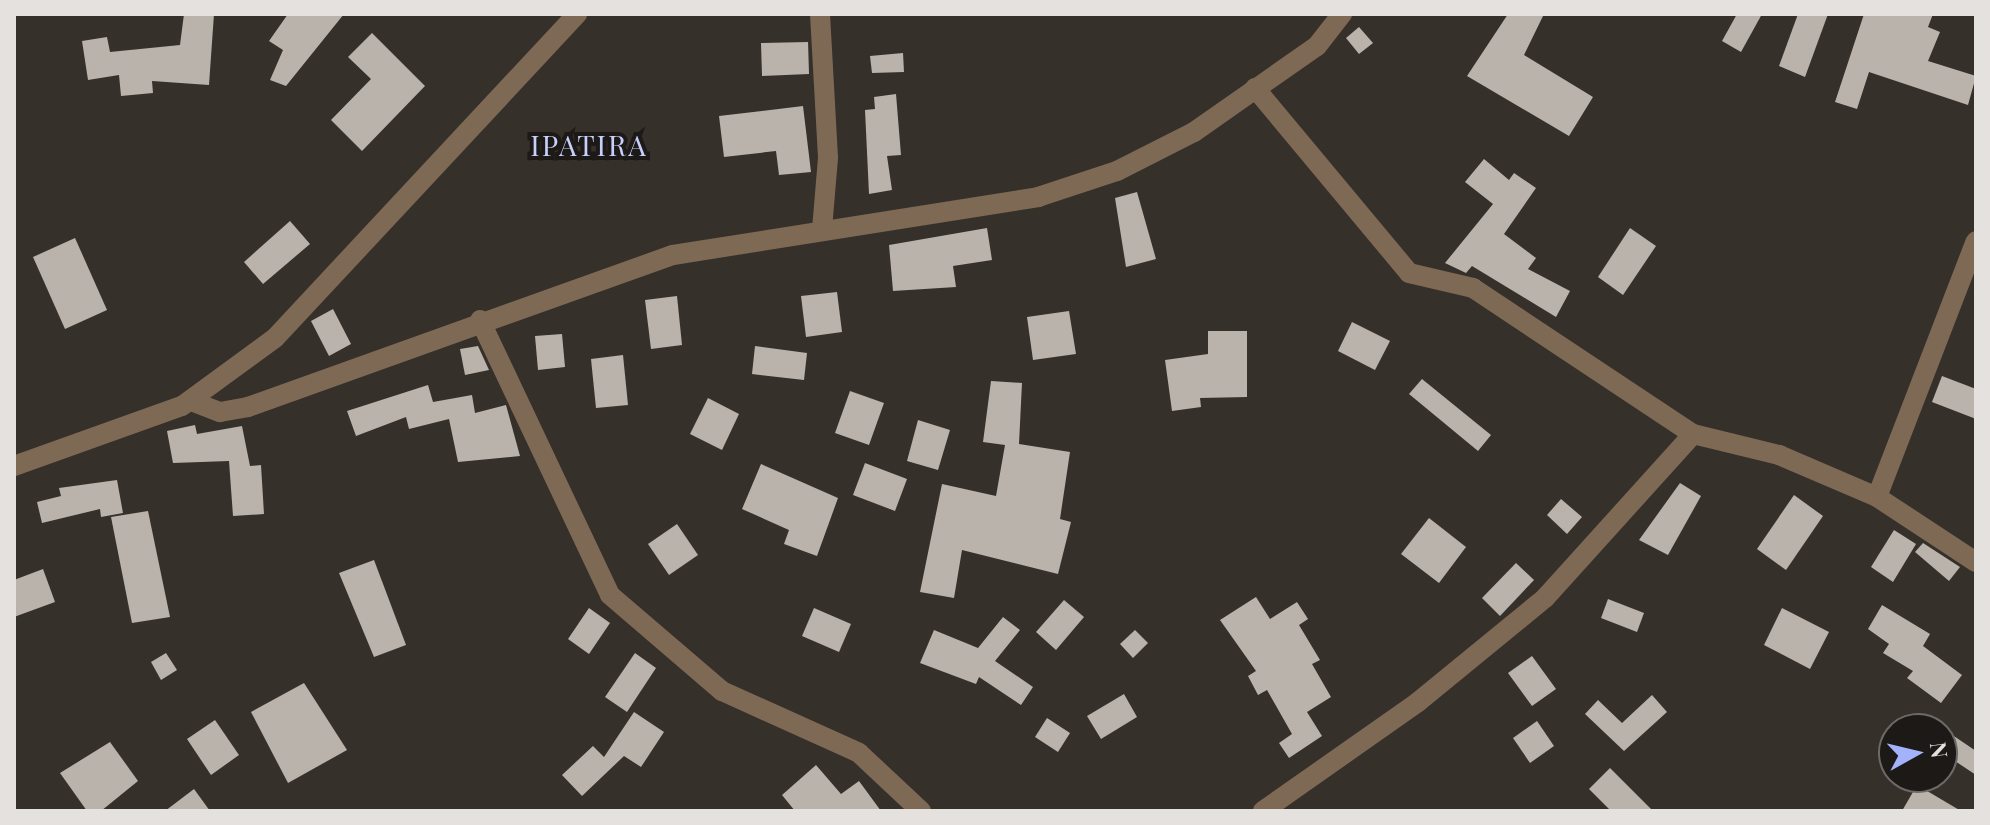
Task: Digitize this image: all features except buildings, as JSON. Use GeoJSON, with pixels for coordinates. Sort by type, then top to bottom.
{"type":"FeatureCollection","features":[{"type":"Feature","properties":{"kind":"street"},"geometry":{"type":"LineString","coordinates":[[14,466],[199,396],[312,303],[448,146],[577,14]]}},
{"type":"Feature","properties":{"kind":"street"},"geometry":{"type":"LineString","coordinates":[[820,14],[828,158],[822,229]]}},
{"type":"Feature","properties":{"kind":"street"},"geometry":{"type":"LineString","coordinates":[[199,396],[220,412],[673,255],[1038,197],[1117,171],[1194,132],[1317,46],[1342,14]]}},
{"type":"Feature","properties":{"kind":"street"},"geometry":{"type":"LineString","coordinates":[[1255,88],[1409,273],[1473,288],[1693,434],[1779,455],[1877,497],[1976,562]]}},
{"type":"Feature","properties":{"kind":"street"},"geometry":{"type":"LineString","coordinates":[[1877,497],[1976,241]]}},
{"type":"Feature","properties":{"kind":"street"},"geometry":{"type":"LineString","coordinates":[[480,320],[610,595],[722,691],[859,753],[921,811]]}},
{"type":"Feature","properties":{"kind":"street"},"geometry":{"type":"LineString","coordinates":[[1263,811],[1286,803],[1418,702],[1545,598],[1693,434]]}},
{"type":"Feature","properties":{"kind":"district","name":"IPATIRA"},"geometry":{"type":"Point","coordinates":[589,145]}}]}
